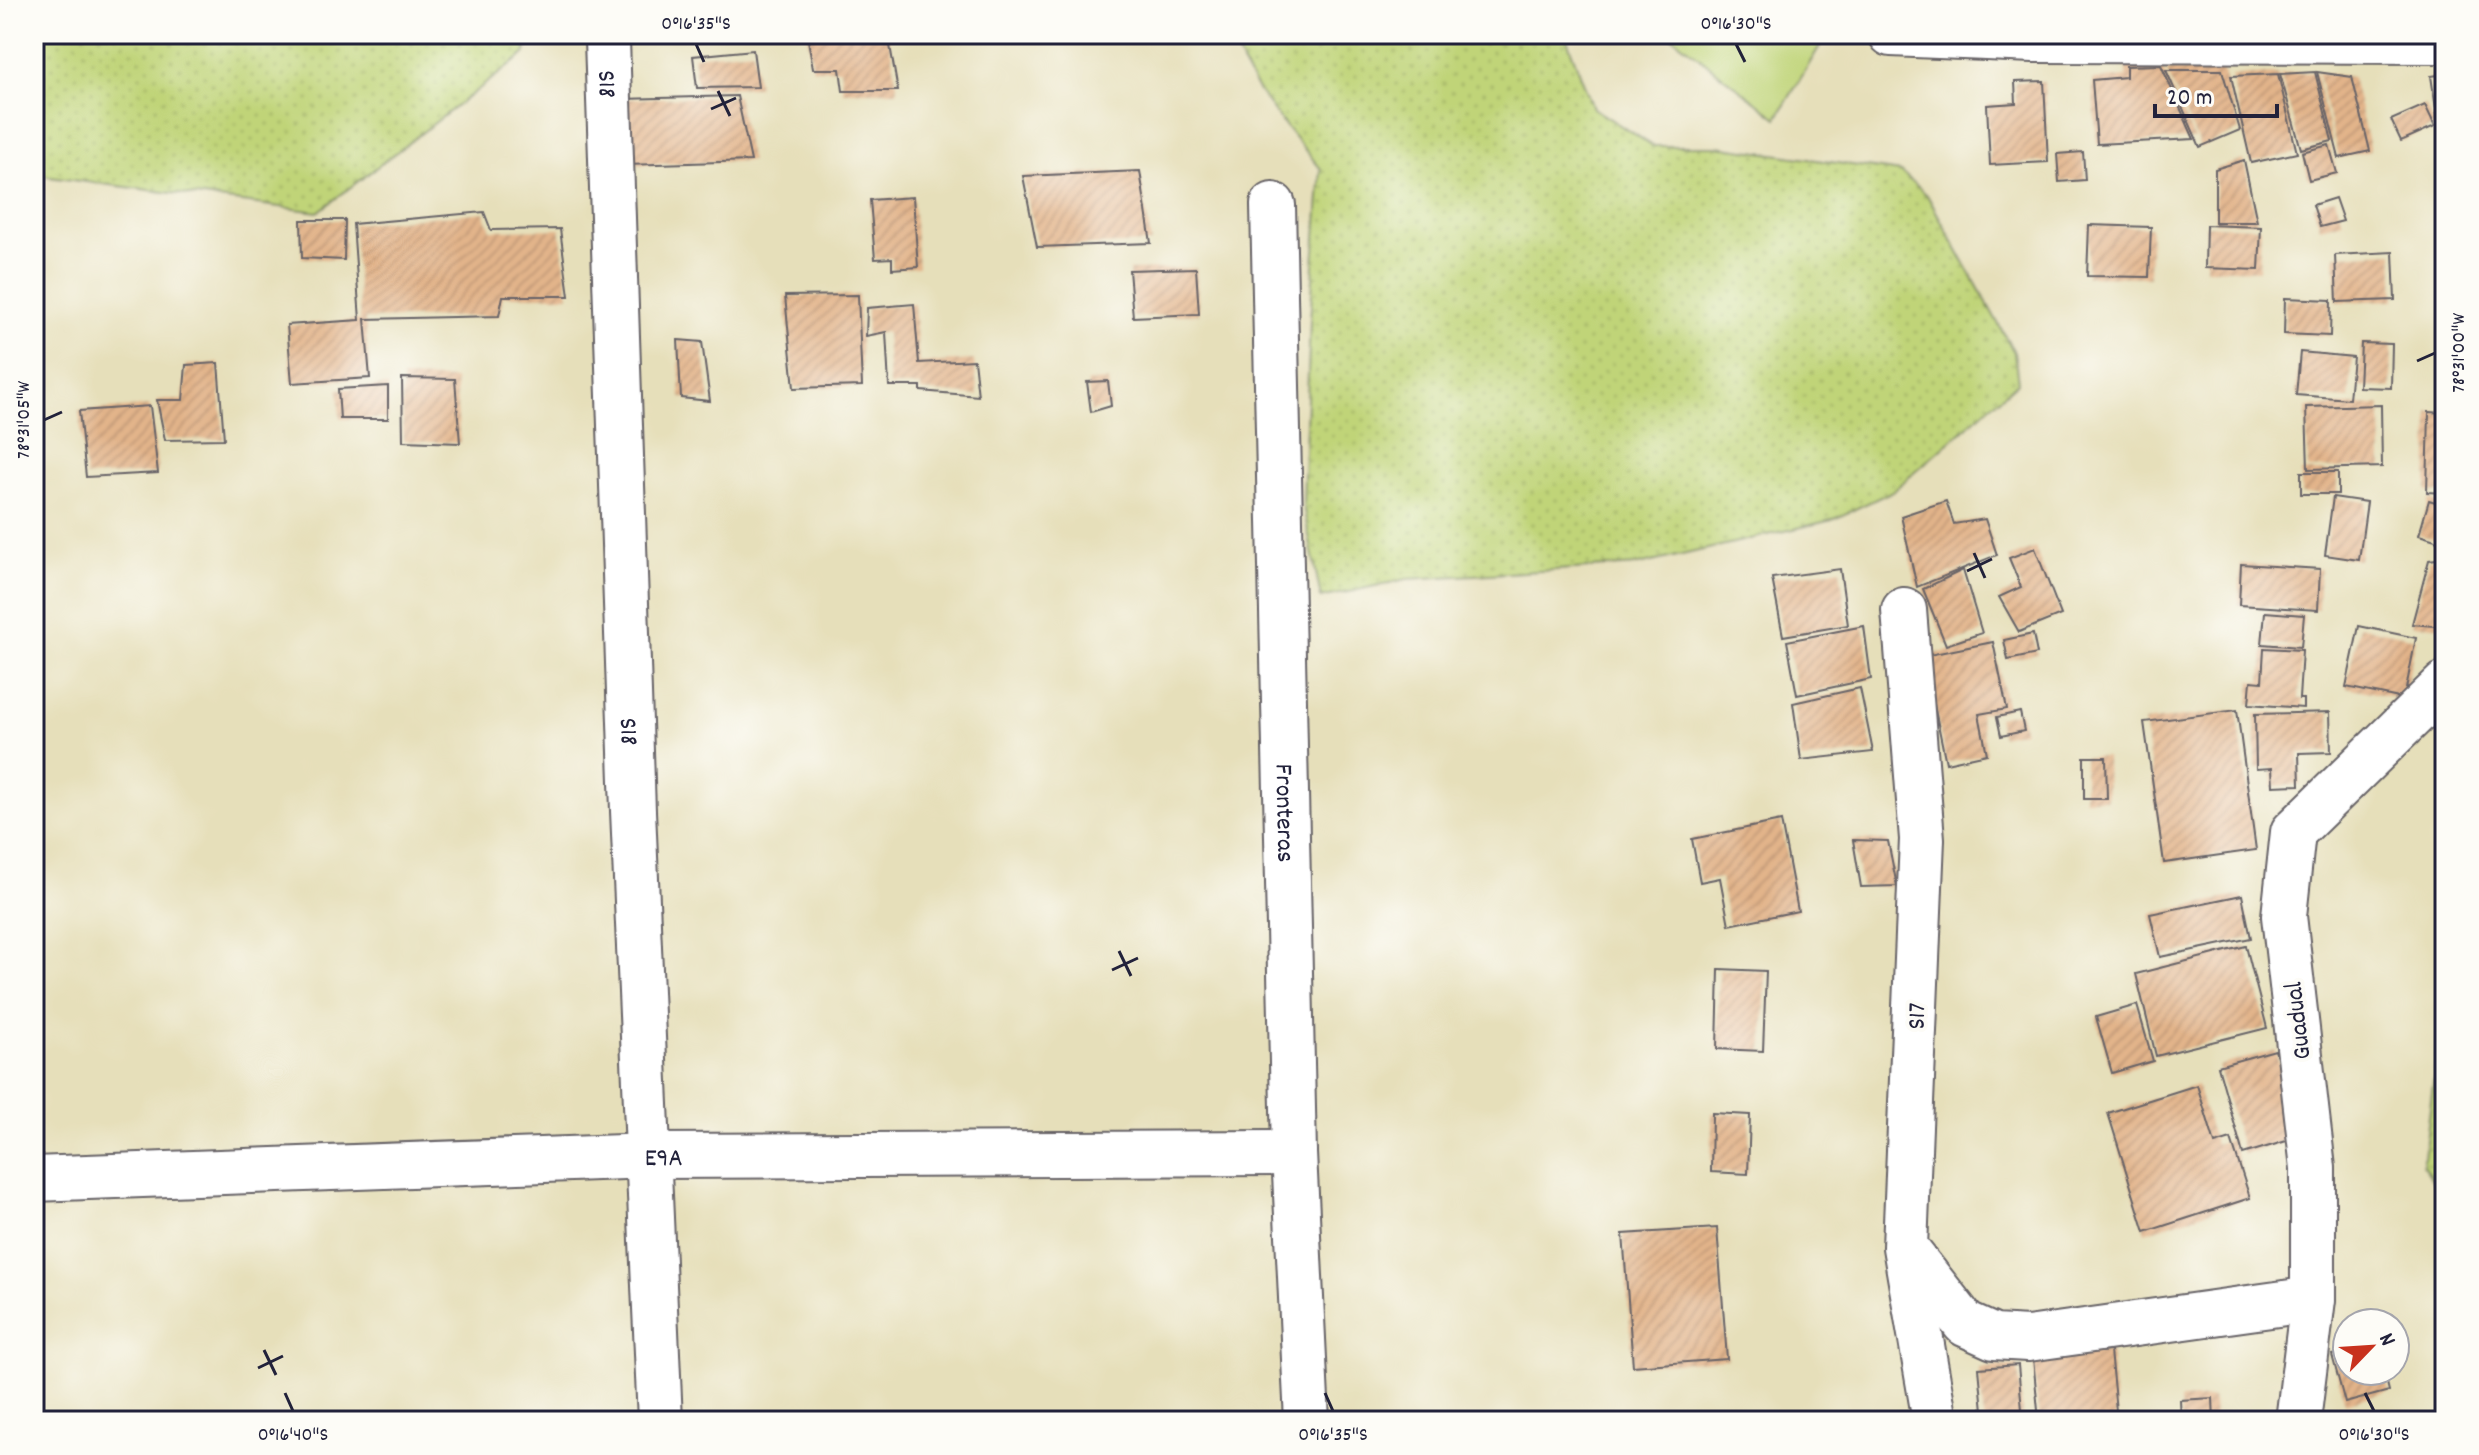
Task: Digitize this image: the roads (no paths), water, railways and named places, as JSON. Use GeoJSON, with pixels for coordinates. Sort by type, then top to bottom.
{"type":"FeatureCollection","features":[{"type":"Feature","properties":{"kind":"street"},"geometry":{"type":"LineString","coordinates":[[1891,34],[2445,41]]}},
{"type":"Feature","properties":{"kind":"street","name":"S18"},"geometry":{"type":"LineString","coordinates":[[607,40],[633,811],[660,1421]]}},
{"type":"Feature","properties":{"kind":"street","name":"Fronteras"},"geometry":{"type":"LineString","coordinates":[[1273,205],[1294,1153],[1307,1421]]}},
{"type":"Feature","properties":{"kind":"street","name":"S17"},"geometry":{"type":"LineString","coordinates":[[1904,610],[1922,839],[1905,1247],[1935,1421]]}},
{"type":"Feature","properties":{"kind":"street","name":"Guadual"},"geometry":{"type":"LineString","coordinates":[[2298,1421],[2313,1299],[2313,1168],[2284,916],[2293,832],[2445,684]]}},
{"type":"Feature","properties":{"kind":"street","name":"E9A"},"geometry":{"type":"LineString","coordinates":[[34,1179],[650,1156],[1294,1153]]}},
{"type":"Feature","properties":{"kind":"street"},"geometry":{"type":"LineString","coordinates":[[1905,1247],[1965,1324],[1994,1337],[2028,1339],[2313,1299]]}}]}
